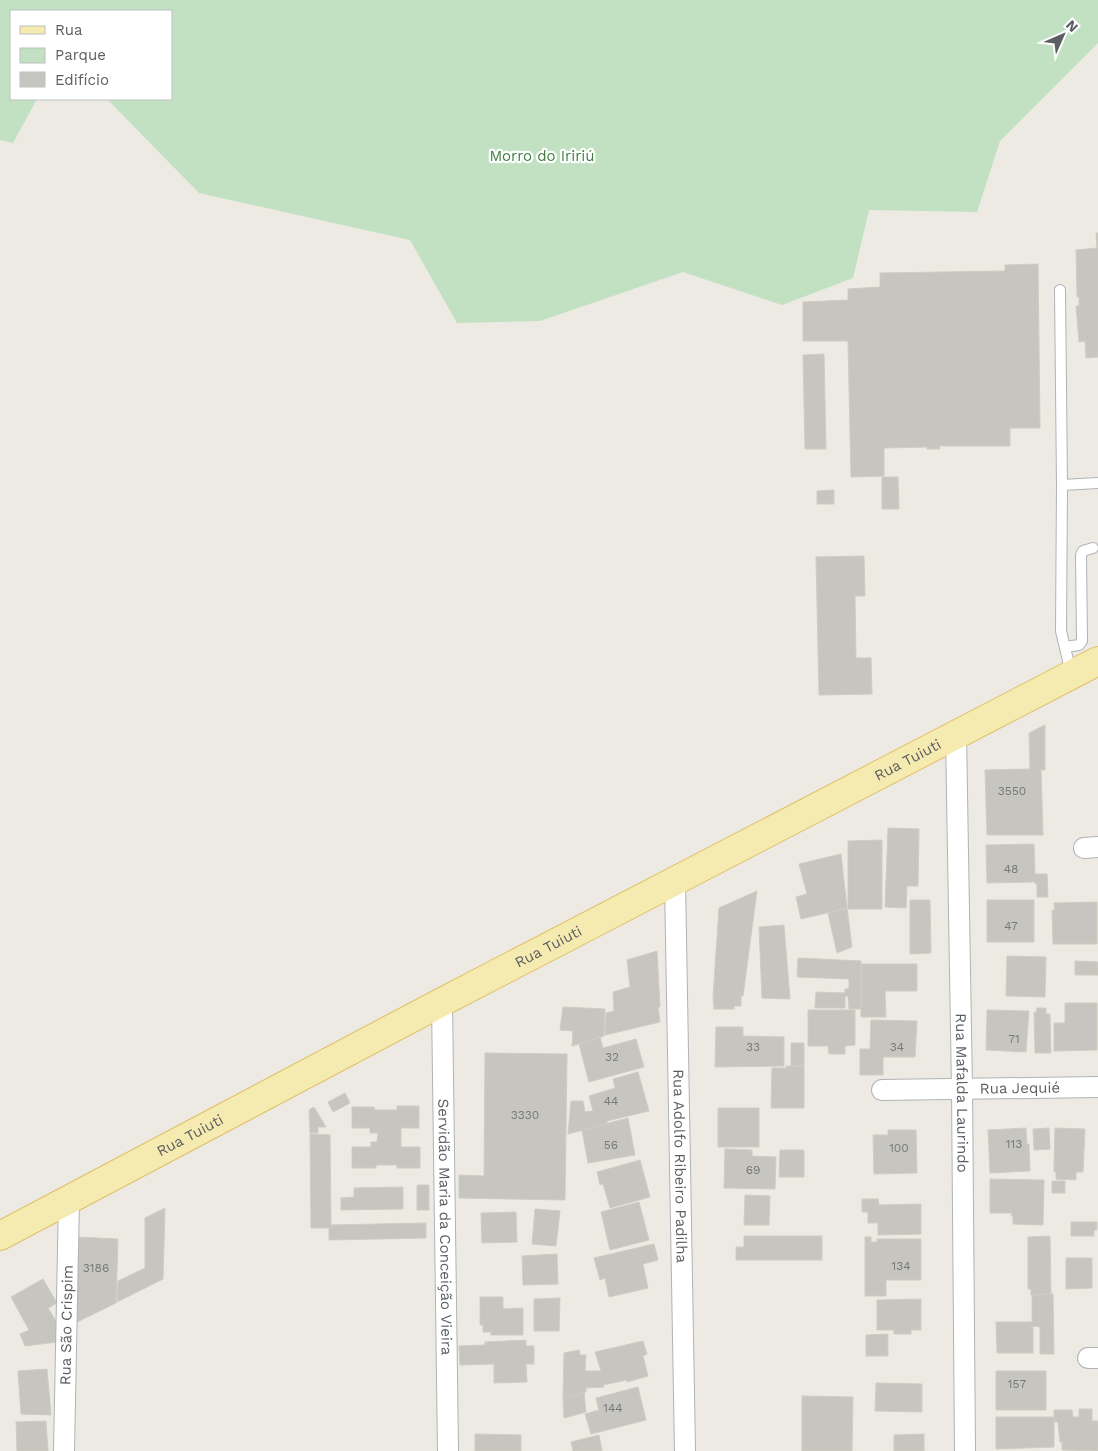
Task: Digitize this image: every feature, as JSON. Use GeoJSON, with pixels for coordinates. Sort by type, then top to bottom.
{"type":"FeatureCollection","features":[{"type":"Feature","properties":{"kind":"main road","name":"Rua Tuiuti"},"geometry":{"type":"LineString","coordinates":[[0,1236],[442,1002],[1098,661]]}},
{"type":"Feature","properties":{"kind":"street","name":"Rua Mafalda Laurindo"},"geometry":{"type":"LineString","coordinates":[[956,734],[962,1090],[965,1451]]}},
{"type":"Feature","properties":{"kind":"street","name":"Rua Adolfo Ribeiro Padilha"},"geometry":{"type":"LineString","coordinates":[[675,881],[685,1451]]}},
{"type":"Feature","properties":{"kind":"street","name":"Servidão Maria da Conceição Vieira"},"geometry":{"type":"LineString","coordinates":[[442,1002],[448,1451]]}},
{"type":"Feature","properties":{"kind":"street","name":"Rua Jequié"},"geometry":{"type":"LineString","coordinates":[[882,1090],[1098,1087]]}},
{"type":"Feature","properties":{"kind":"street","name":"Rua São Crispim"},"geometry":{"type":"LineString","coordinates":[[64,1451],[69,1199]]}},
{"type":"Feature","properties":{"kind":"lane"},"geometry":{"type":"LineString","coordinates":[[1060,290],[1061,631],[1071,675]]}},
{"type":"Feature","properties":{"kind":"lane"},"geometry":{"type":"LineString","coordinates":[[1062,485],[1098,484]]}},
{"type":"Feature","properties":{"kind":"lane"},"geometry":{"type":"LineString","coordinates":[[1065,648],[1079,645],[1082,641],[1082,555],[1083,551],[1093,548]]}},
{"type":"Feature","properties":{"kind":"green space","name":"Morro do Iririú"},"geometry":{"type":"Polygon","coordinates":[[[0,0],[1098,0],[1098,43],[1000,141],[977,212],[869,210],[853,278],[782,305],[683,272],[540,321],[457,323],[410,240],[199,193],[108,100],[172,100],[172,10],[10,10],[10,100],[36,100],[13,143],[0,140],[0,0]]]}},
{"type":"Feature","properties":{"kind":"building"},"geometry":{"type":"Polygon","coordinates":[[[1096,233],[1098,233],[1098,357],[1086,358],[1085,341],[1079,342],[1076,306],[1079,306],[1079,297],[1077,297],[1076,250],[1097,248],[1096,233]]]}},
{"type":"Feature","properties":{"kind":"building"},"geometry":{"type":"Polygon","coordinates":[[[1038,264],[1040,428],[1010,428],[1010,446],[939,446],[940,449],[927,449],[927,447],[884,448],[884,476],[851,477],[848,341],[803,341],[803,302],[848,300],[848,289],[880,287],[880,273],[1005,271],[1005,265],[1038,264]]]}},
{"type":"Feature","properties":{"kind":"building"},"geometry":{"type":"Polygon","coordinates":[[[824,354],[826,449],[805,449],[803,355],[824,354]]]}},
{"type":"Feature","properties":{"kind":"building"},"geometry":{"type":"Polygon","coordinates":[[[882,477],[898,477],[899,509],[882,509],[882,477]]]}},
{"type":"Feature","properties":{"kind":"building"},"geometry":{"type":"Polygon","coordinates":[[[834,490],[834,504],[817,504],[817,491],[834,490]]]}},
{"type":"Feature","properties":{"kind":"building"},"geometry":{"type":"Polygon","coordinates":[[[864,556],[865,596],[855,596],[856,658],[871,658],[872,694],[819,695],[816,557],[864,556]]]}},
{"type":"Feature","properties":{"kind":"building"},"geometry":{"type":"Polygon","coordinates":[[[1045,725],[1045,770],[1041,770],[1043,835],[987,835],[985,770],[1030,769],[1029,733],[1045,725]]]}},
{"type":"Feature","properties":{"kind":"building"},"geometry":{"type":"Polygon","coordinates":[[[888,828],[919,829],[918,886],[907,886],[906,908],[885,907],[888,828]]]}},
{"type":"Feature","properties":{"kind":"building"},"geometry":{"type":"Polygon","coordinates":[[[882,840],[882,909],[848,909],[848,841],[882,840]]]}},
{"type":"Feature","properties":{"kind":"building"},"geometry":{"type":"Polygon","coordinates":[[[1034,844],[1035,874],[1047,874],[1048,897],[1037,897],[1037,884],[1035,882],[987,883],[986,845],[1034,844]]]}},
{"type":"Feature","properties":{"kind":"building"},"geometry":{"type":"Polygon","coordinates":[[[841,854],[847,908],[801,919],[796,897],[807,894],[799,864],[841,854]]]}},
{"type":"Feature","properties":{"kind":"building"},"geometry":{"type":"Polygon","coordinates":[[[757,891],[741,1006],[734,1006],[734,1009],[714,1009],[713,997],[719,908],[757,891]]]}},
{"type":"Feature","properties":{"kind":"building"},"geometry":{"type":"Polygon","coordinates":[[[910,900],[930,900],[931,953],[910,954],[910,900]]]}},
{"type":"Feature","properties":{"kind":"building"},"geometry":{"type":"Polygon","coordinates":[[[987,900],[1034,900],[1034,942],[987,942],[987,900]]]}},
{"type":"Feature","properties":{"kind":"building"},"geometry":{"type":"Polygon","coordinates":[[[1097,902],[1097,944],[1053,944],[1052,910],[1055,910],[1054,903],[1097,902]]]}},
{"type":"Feature","properties":{"kind":"building"},"geometry":{"type":"Polygon","coordinates":[[[847,908],[852,947],[837,953],[828,913],[847,908]]]}},
{"type":"Feature","properties":{"kind":"building"},"geometry":{"type":"Polygon","coordinates":[[[784,925],[790,999],[762,998],[759,927],[784,925]]]}},
{"type":"Feature","properties":{"kind":"building"},"geometry":{"type":"Polygon","coordinates":[[[657,951],[660,1022],[605,1035],[606,1013],[614,1011],[613,992],[630,987],[627,960],[657,951]]]}},
{"type":"Feature","properties":{"kind":"building"},"geometry":{"type":"Polygon","coordinates":[[[1007,956],[1046,957],[1045,997],[1006,996],[1007,956]]]}},
{"type":"Feature","properties":{"kind":"building"},"geometry":{"type":"Polygon","coordinates":[[[798,958],[861,961],[861,1009],[849,1009],[848,996],[845,996],[845,1008],[815,1008],[816,992],[845,993],[845,989],[849,989],[849,979],[797,977],[798,958]]]}},
{"type":"Feature","properties":{"kind":"building"},"geometry":{"type":"Polygon","coordinates":[[[1075,961],[1098,962],[1098,975],[1075,975],[1075,961]]]}},
{"type":"Feature","properties":{"kind":"building"},"geometry":{"type":"Polygon","coordinates":[[[861,964],[917,964],[917,991],[885,991],[886,1017],[861,1017],[861,964]]]}},
{"type":"Feature","properties":{"kind":"building"},"geometry":{"type":"Polygon","coordinates":[[[1065,1003],[1097,1003],[1097,1050],[1054,1051],[1054,1023],[1065,1023],[1065,1003]]]}},
{"type":"Feature","properties":{"kind":"building"},"geometry":{"type":"Polygon","coordinates":[[[563,1007],[605,1009],[604,1036],[572,1046],[573,1031],[560,1030],[563,1007]]]}},
{"type":"Feature","properties":{"kind":"building"},"geometry":{"type":"Polygon","coordinates":[[[1037,1008],[1046,1008],[1046,1014],[1050,1014],[1051,1053],[1035,1053],[1034,1012],[1036,1013],[1037,1008]]]}},
{"type":"Feature","properties":{"kind":"building"},"geometry":{"type":"Polygon","coordinates":[[[808,1010],[855,1010],[855,1045],[845,1046],[845,1054],[829,1054],[828,1046],[808,1046],[808,1010]]]}},
{"type":"Feature","properties":{"kind":"building"},"geometry":{"type":"Polygon","coordinates":[[[987,1010],[1029,1011],[1026,1052],[986,1050],[987,1010]]]}},
{"type":"Feature","properties":{"kind":"building"},"geometry":{"type":"Polygon","coordinates":[[[871,1020],[917,1021],[915,1057],[883,1057],[883,1075],[860,1075],[860,1049],[870,1049],[871,1020]]]}},
{"type":"Feature","properties":{"kind":"building"},"geometry":{"type":"Polygon","coordinates":[[[716,1027],[743,1027],[743,1036],[784,1037],[784,1066],[715,1067],[716,1027]]]}},
{"type":"Feature","properties":{"kind":"building"},"geometry":{"type":"Polygon","coordinates":[[[600,1037],[603,1048],[636,1039],[644,1067],[589,1082],[579,1044],[600,1037]]]}},
{"type":"Feature","properties":{"kind":"building"},"geometry":{"type":"Polygon","coordinates":[[[791,1043],[804,1043],[804,1066],[791,1066],[791,1043]]]}},
{"type":"Feature","properties":{"kind":"building"},"geometry":{"type":"Polygon","coordinates":[[[485,1053],[567,1054],[565,1200],[459,1198],[459,1175],[484,1176],[485,1053]]]}},
{"type":"Feature","properties":{"kind":"building"},"geometry":{"type":"Polygon","coordinates":[[[786,1066],[804,1066],[804,1108],[771,1108],[772,1068],[787,1068],[786,1066]]]}},
{"type":"Feature","properties":{"kind":"building"},"geometry":{"type":"Polygon","coordinates":[[[638,1072],[649,1111],[607,1121],[607,1124],[568,1134],[571,1101],[583,1101],[585,1112],[593,1111],[589,1096],[615,1088],[613,1079],[638,1072]]]}},
{"type":"Feature","properties":{"kind":"building"},"geometry":{"type":"Polygon","coordinates":[[[345,1093],[350,1103],[333,1112],[328,1102],[345,1093]]]}},
{"type":"Feature","properties":{"kind":"building"},"geometry":{"type":"Polygon","coordinates":[[[397,1106],[419,1106],[419,1128],[401,1128],[401,1147],[420,1147],[420,1168],[397,1168],[397,1165],[376,1165],[376,1168],[352,1168],[352,1147],[371,1147],[371,1142],[377,1142],[378,1133],[370,1133],[370,1128],[352,1128],[352,1107],[397,1110],[397,1106]]]}},
{"type":"Feature","properties":{"kind":"building"},"geometry":{"type":"Polygon","coordinates":[[[314,1107],[326,1127],[318,1127],[318,1133],[310,1133],[309,1110],[314,1107]]]}},
{"type":"Feature","properties":{"kind":"building"},"geometry":{"type":"Polygon","coordinates":[[[718,1108],[759,1108],[759,1147],[718,1147],[718,1108]]]}},
{"type":"Feature","properties":{"kind":"building"},"geometry":{"type":"Polygon","coordinates":[[[628,1118],[635,1155],[588,1163],[582,1130],[628,1118]]]}},
{"type":"Feature","properties":{"kind":"building"},"geometry":{"type":"Polygon","coordinates":[[[1026,1128],[1027,1144],[1029,1144],[1030,1171],[990,1173],[988,1130],[1026,1128]]]}},
{"type":"Feature","properties":{"kind":"building"},"geometry":{"type":"Polygon","coordinates":[[[1049,1128],[1050,1149],[1034,1150],[1033,1129],[1049,1128]]]}},
{"type":"Feature","properties":{"kind":"building"},"geometry":{"type":"Polygon","coordinates":[[[1055,1128],[1085,1129],[1083,1172],[1076,1172],[1076,1180],[1056,1179],[1056,1172],[1054,1172],[1055,1128]]]}},
{"type":"Feature","properties":{"kind":"building"},"geometry":{"type":"Polygon","coordinates":[[[888,1130],[916,1130],[917,1173],[874,1174],[873,1135],[888,1135],[888,1130]]]}},
{"type":"Feature","properties":{"kind":"building"},"geometry":{"type":"Polygon","coordinates":[[[310,1134],[330,1135],[331,1225],[426,1223],[426,1238],[329,1240],[329,1228],[311,1228],[310,1134]]]}},
{"type":"Feature","properties":{"kind":"building"},"geometry":{"type":"Polygon","coordinates":[[[725,1149],[752,1150],[752,1156],[776,1157],[775,1189],[724,1188],[725,1149]]]}},
{"type":"Feature","properties":{"kind":"building"},"geometry":{"type":"Polygon","coordinates":[[[780,1150],[804,1150],[804,1177],[779,1177],[780,1150]]]}},
{"type":"Feature","properties":{"kind":"building"},"geometry":{"type":"Polygon","coordinates":[[[640,1160],[650,1197],[610,1208],[603,1184],[600,1185],[597,1172],[640,1160]]]}},
{"type":"Feature","properties":{"kind":"building"},"geometry":{"type":"Polygon","coordinates":[[[990,1179],[1044,1180],[1043,1225],[1013,1224],[1012,1213],[990,1213],[990,1179]]]}},
{"type":"Feature","properties":{"kind":"building"},"geometry":{"type":"Polygon","coordinates":[[[1052,1181],[1065,1181],[1065,1193],[1052,1193],[1052,1181]]]}},
{"type":"Feature","properties":{"kind":"building"},"geometry":{"type":"Polygon","coordinates":[[[417,1185],[429,1185],[429,1210],[417,1210],[417,1185]]]}},
{"type":"Feature","properties":{"kind":"building"},"geometry":{"type":"Polygon","coordinates":[[[403,1187],[403,1209],[341,1210],[341,1198],[354,1197],[354,1188],[403,1187]]]}},
{"type":"Feature","properties":{"kind":"building"},"geometry":{"type":"Polygon","coordinates":[[[745,1195],[770,1196],[769,1225],[744,1225],[745,1195]]]}},
{"type":"Feature","properties":{"kind":"building"},"geometry":{"type":"Polygon","coordinates":[[[862,1199],[878,1199],[879,1205],[921,1204],[921,1234],[878,1235],[878,1223],[868,1223],[868,1212],[862,1212],[862,1199]]]}},
{"type":"Feature","properties":{"kind":"building"},"geometry":{"type":"Polygon","coordinates":[[[639,1202],[649,1240],[610,1250],[601,1212],[639,1202]]]}},
{"type":"Feature","properties":{"kind":"building"},"geometry":{"type":"Polygon","coordinates":[[[165,1208],[163,1279],[117,1302],[118,1281],[145,1268],[145,1218],[165,1208]]]}},
{"type":"Feature","properties":{"kind":"building"},"geometry":{"type":"Polygon","coordinates":[[[535,1209],[560,1211],[556,1246],[532,1244],[535,1209]]]}},
{"type":"Feature","properties":{"kind":"building"},"geometry":{"type":"Polygon","coordinates":[[[516,1212],[517,1242],[482,1243],[481,1213],[516,1212]]]}},
{"type":"Feature","properties":{"kind":"building"},"geometry":{"type":"Polygon","coordinates":[[[1071,1222],[1097,1222],[1097,1230],[1094,1230],[1094,1236],[1071,1236],[1071,1222]]]}},
{"type":"Feature","properties":{"kind":"building"},"geometry":{"type":"Polygon","coordinates":[[[744,1236],[822,1236],[822,1260],[736,1260],[736,1247],[744,1247],[744,1236]]]}},
{"type":"Feature","properties":{"kind":"building"},"geometry":{"type":"Polygon","coordinates":[[[1050,1236],[1051,1294],[1031,1295],[1031,1289],[1028,1289],[1028,1237],[1050,1236]]]}},
{"type":"Feature","properties":{"kind":"building"},"geometry":{"type":"Polygon","coordinates":[[[77,1237],[118,1239],[116,1303],[71,1325],[77,1237]]]}},
{"type":"Feature","properties":{"kind":"building"},"geometry":{"type":"Polygon","coordinates":[[[865,1237],[871,1237],[871,1242],[877,1242],[877,1239],[921,1239],[921,1280],[886,1280],[886,1296],[865,1296],[865,1237]]]}},
{"type":"Feature","properties":{"kind":"building"},"geometry":{"type":"Polygon","coordinates":[[[654,1244],[658,1260],[643,1264],[648,1288],[609,1297],[605,1278],[600,1280],[594,1258],[654,1244]]]}},
{"type":"Feature","properties":{"kind":"building"},"geometry":{"type":"Polygon","coordinates":[[[557,1254],[558,1284],[523,1285],[522,1256],[557,1254]]]}},
{"type":"Feature","properties":{"kind":"building"},"geometry":{"type":"Polygon","coordinates":[[[1066,1258],[1092,1258],[1092,1288],[1066,1289],[1066,1258]]]}},
{"type":"Feature","properties":{"kind":"building"},"geometry":{"type":"Polygon","coordinates":[[[43,1279],[57,1303],[48,1308],[57,1323],[55,1324],[58,1328],[57,1342],[25,1346],[20,1334],[29,1330],[11,1297],[43,1279]]]}},
{"type":"Feature","properties":{"kind":"building"},"geometry":{"type":"Polygon","coordinates":[[[1053,1294],[1054,1354],[1040,1354],[1040,1327],[1033,1326],[1033,1353],[997,1353],[996,1322],[1032,1322],[1032,1295],[1053,1294]]]}},
{"type":"Feature","properties":{"kind":"building"},"geometry":{"type":"Polygon","coordinates":[[[480,1297],[503,1297],[503,1309],[523,1308],[523,1335],[491,1335],[491,1332],[483,1332],[483,1325],[480,1325],[480,1297]]]}},
{"type":"Feature","properties":{"kind":"building"},"geometry":{"type":"Polygon","coordinates":[[[560,1298],[559,1331],[534,1331],[534,1299],[560,1298]]]}},
{"type":"Feature","properties":{"kind":"building"},"geometry":{"type":"Polygon","coordinates":[[[921,1299],[921,1330],[911,1330],[911,1334],[894,1334],[894,1330],[877,1330],[877,1300],[921,1299]]]}},
{"type":"Feature","properties":{"kind":"building"},"geometry":{"type":"Polygon","coordinates":[[[888,1334],[888,1356],[866,1356],[866,1335],[888,1334]]]}},
{"type":"Feature","properties":{"kind":"building"},"geometry":{"type":"Polygon","coordinates":[[[526,1340],[526,1346],[534,1346],[534,1364],[526,1364],[527,1382],[494,1383],[494,1364],[460,1365],[459,1346],[485,1345],[485,1342],[526,1340]]]}},
{"type":"Feature","properties":{"kind":"building"},"geometry":{"type":"Polygon","coordinates":[[[643,1341],[647,1354],[643,1356],[648,1376],[627,1382],[627,1380],[603,1385],[604,1387],[586,1388],[586,1392],[563,1398],[564,1353],[579,1350],[580,1355],[586,1355],[585,1371],[601,1371],[595,1352],[643,1341]]]}},
{"type":"Feature","properties":{"kind":"building"},"geometry":{"type":"Polygon","coordinates":[[[47,1369],[51,1415],[21,1414],[18,1371],[47,1369]]]}},
{"type":"Feature","properties":{"kind":"building"},"geometry":{"type":"Polygon","coordinates":[[[996,1371],[1046,1371],[1046,1410],[996,1410],[996,1371]]]}},
{"type":"Feature","properties":{"kind":"building"},"geometry":{"type":"Polygon","coordinates":[[[876,1383],[922,1384],[922,1412],[875,1411],[876,1383]]]}},
{"type":"Feature","properties":{"kind":"building"},"geometry":{"type":"Polygon","coordinates":[[[638,1387],[646,1420],[591,1434],[585,1414],[599,1410],[596,1398],[638,1387]]]}},
{"type":"Feature","properties":{"kind":"building"},"geometry":{"type":"Polygon","coordinates":[[[584,1393],[586,1412],[564,1418],[563,1398],[584,1393]]]}},
{"type":"Feature","properties":{"kind":"building"},"geometry":{"type":"Polygon","coordinates":[[[802,1396],[853,1397],[852,1451],[802,1451],[802,1396]]]}},
{"type":"Feature","properties":{"kind":"building"},"geometry":{"type":"Polygon","coordinates":[[[1079,1409],[1092,1409],[1092,1421],[1098,1421],[1098,1451],[1062,1450],[1058,1422],[1054,1422],[1054,1410],[1072,1410],[1073,1417],[1079,1417],[1079,1409]]]}},
{"type":"Feature","properties":{"kind":"building"},"geometry":{"type":"Polygon","coordinates":[[[996,1417],[1054,1417],[1054,1447],[996,1449],[996,1417]]]}},
{"type":"Feature","properties":{"kind":"building"},"geometry":{"type":"Polygon","coordinates":[[[46,1421],[48,1451],[17,1451],[16,1422],[46,1421]]]}},
{"type":"Feature","properties":{"kind":"building"},"geometry":{"type":"Polygon","coordinates":[[[475,1434],[521,1435],[521,1451],[475,1451],[475,1434]]]}},
{"type":"Feature","properties":{"kind":"building"},"geometry":{"type":"Polygon","coordinates":[[[924,1434],[924,1451],[894,1451],[894,1435],[924,1434]]]}},
{"type":"Feature","properties":{"kind":"building"},"geometry":{"type":"Polygon","coordinates":[[[599,1435],[602,1451],[573,1451],[571,1442],[599,1435]]]}}]}
